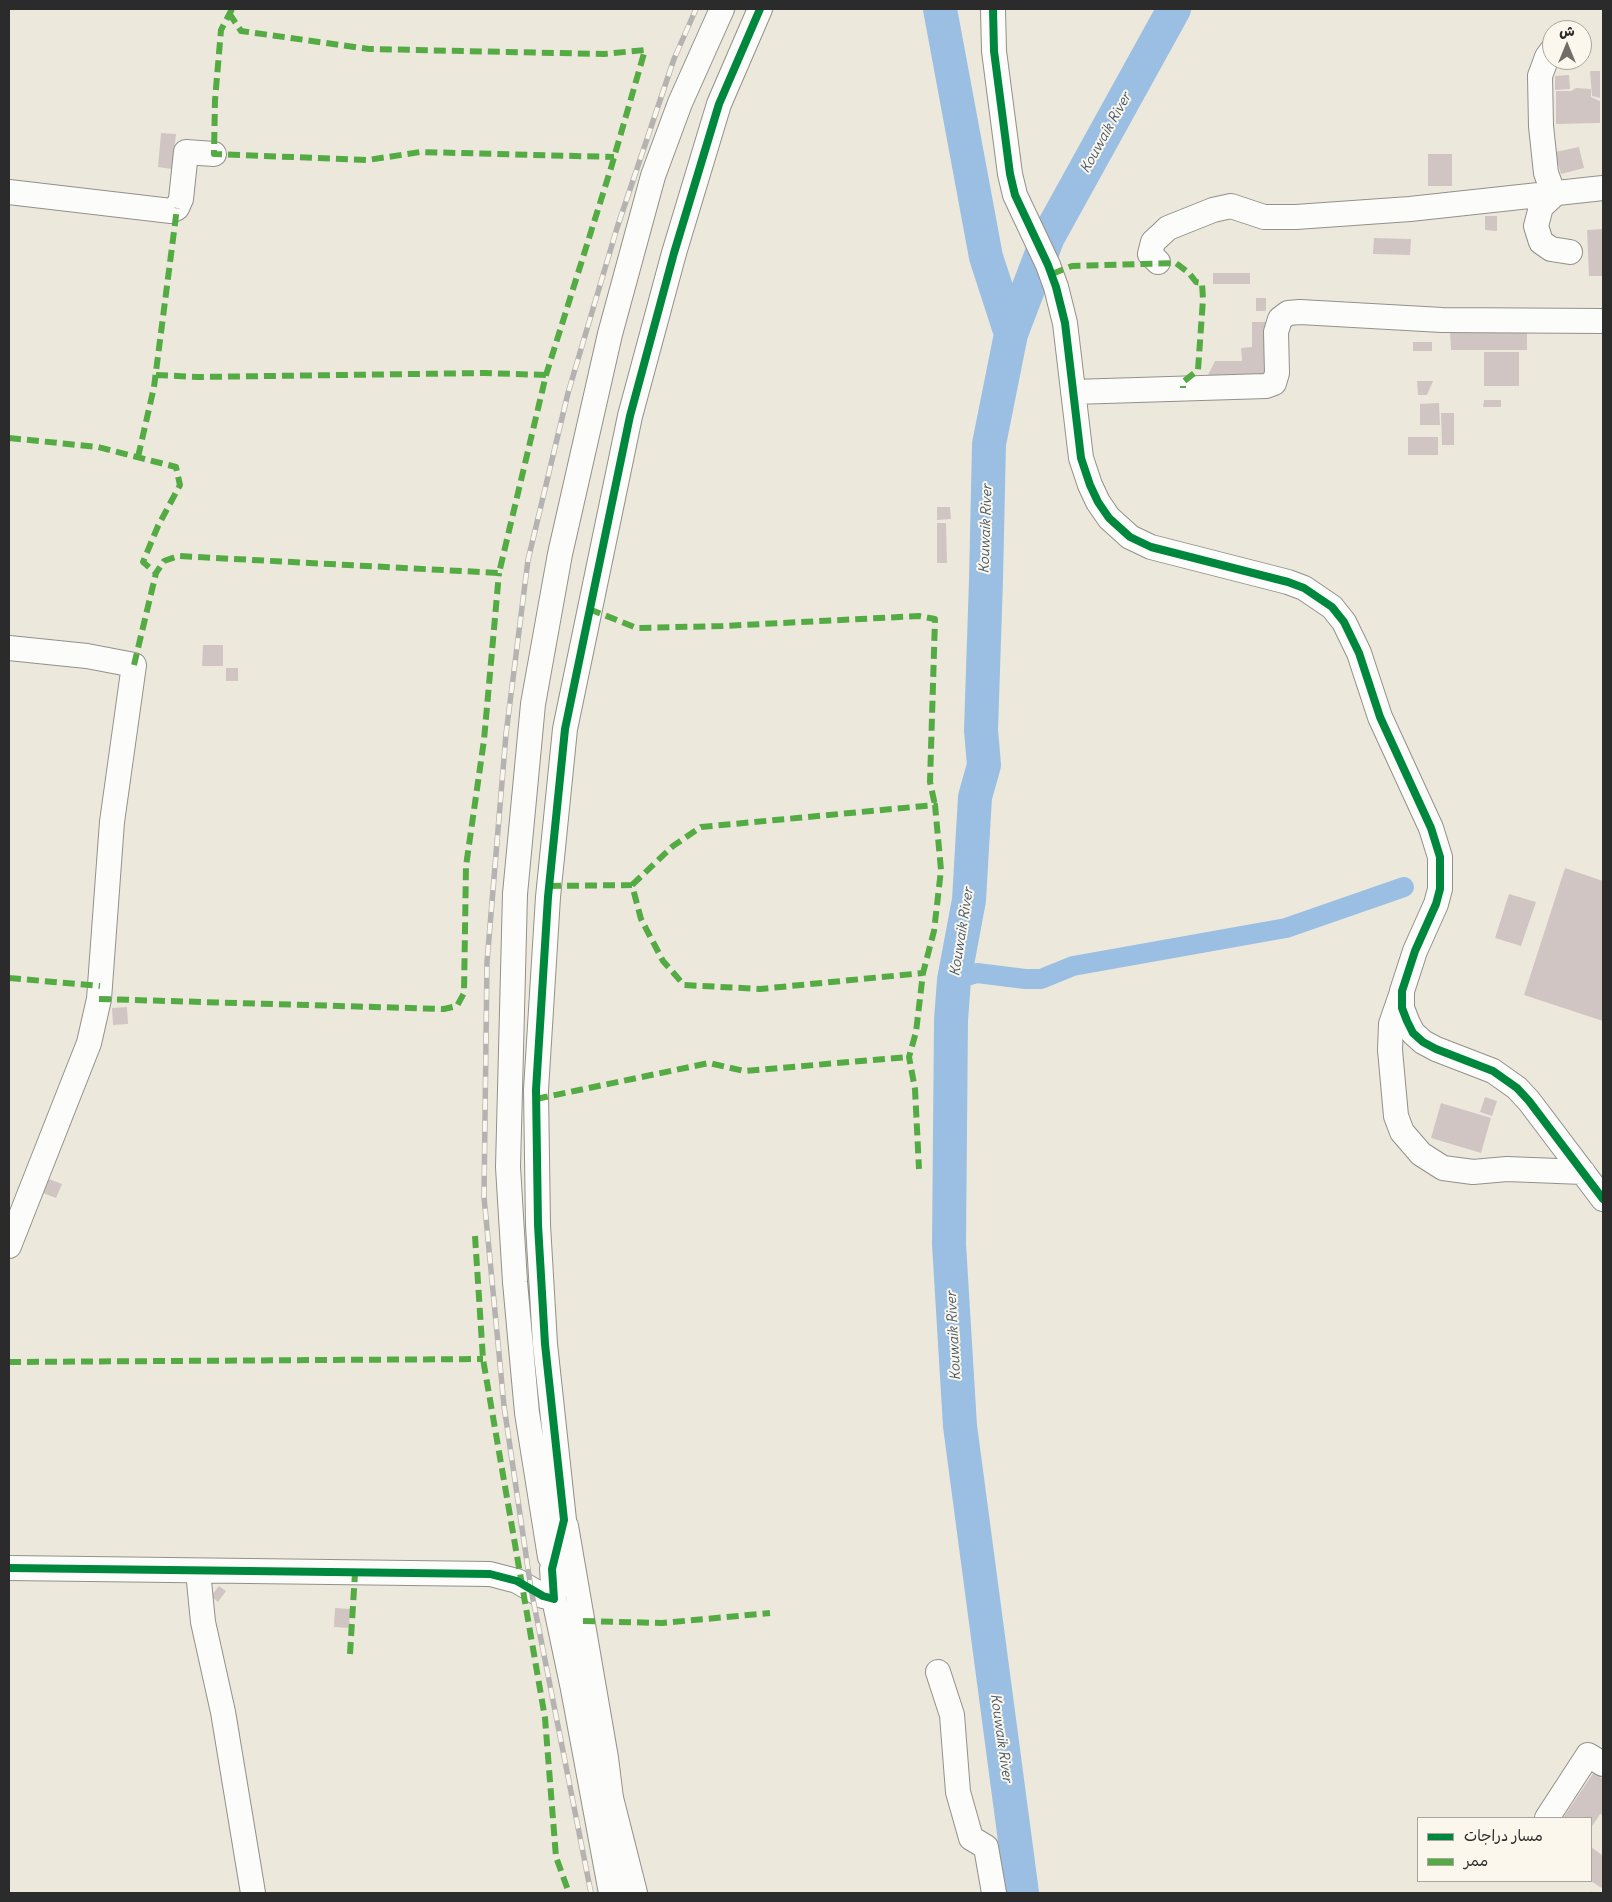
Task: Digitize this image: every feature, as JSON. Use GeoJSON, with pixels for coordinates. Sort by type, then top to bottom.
{"type":"FeatureCollection","features":[{"type":"Feature","properties":{"kind":"street"},"geometry":{"type":"LineString","coordinates":[[610,1893],[573,1689],[554,1599],[552,1569],[527,1413],[515,1282],[508,1167],[515,894],[533,704],[560,554],[608,343],[653,176],[680,103],[722,9]]}},
{"type":"Feature","properties":{"kind":"street"},"geometry":{"type":"LineString","coordinates":[[635,1893],[611,1798],[579,1595],[564,1520],[545,1334],[538,1225],[536,1090],[548,897],[565,729],[630,416],[674,253],[720,104],[760,9]]}},
{"type":"Feature","properties":{"kind":"street"},"geometry":{"type":"LineString","coordinates":[[993,9],[994,51],[1005,147],[1015,195],[1048,265],[1056,287],[1065,323],[1081,458],[1098,502],[1109,518],[1130,537],[1151,548],[1304,588],[1332,607],[1344,622],[1359,653],[1380,717],[1431,828],[1440,857],[1440,889],[1436,904],[1415,951],[1391,1024],[1392,1079],[1396,1116],[1402,1132],[1421,1154],[1443,1168],[1473,1172],[1507,1169],[1583,1172]]}},
{"type":"Feature","properties":{"kind":"street"},"geometry":{"type":"LineString","coordinates":[[1542,70],[1540,76],[1541,126],[1546,172],[1554,195]]}},
{"type":"Feature","properties":{"kind":"street"},"geometry":{"type":"LineString","coordinates":[[9,192],[171,210],[177,208],[181,199],[186,152],[214,154]]}},
{"type":"Feature","properties":{"kind":"street"},"geometry":{"type":"LineString","coordinates":[[1158,262],[1150,254],[1153,242],[1168,228],[1213,210],[1231,206],[1264,217],[1296,217],[1410,209],[1554,195],[1603,188]]}},
{"type":"Feature","properties":{"kind":"street"},"geometry":{"type":"LineString","coordinates":[[1554,195],[1541,207],[1536,226],[1540,242],[1551,249],[1570,252]]}},
{"type":"Feature","properties":{"kind":"street"},"geometry":{"type":"LineString","coordinates":[[1073,392],[1266,386],[1274,383],[1277,373],[1276,332],[1280,319],[1288,313],[1300,312],[1442,320],[1599,317]]}},
{"type":"Feature","properties":{"kind":"street"},"geometry":{"type":"LineString","coordinates":[[9,648],[87,656],[134,665],[112,822],[97,1008],[89,1043],[9,1246]]}},
{"type":"Feature","properties":{"kind":"street"},"geometry":{"type":"LineString","coordinates":[[1402,991],[1402,1008],[1413,1033],[1423,1042],[1436,1049],[1494,1071],[1506,1079],[1529,1101],[1603,1199]]}},
{"type":"Feature","properties":{"kind":"street"},"geometry":{"type":"LineString","coordinates":[[552,1569],[564,1520]]}},
{"type":"Feature","properties":{"kind":"street"},"geometry":{"type":"LineString","coordinates":[[9,1568],[198,1572],[490,1574],[517,1581],[543,1596],[554,1599]]}},
{"type":"Feature","properties":{"kind":"street"},"geometry":{"type":"LineString","coordinates":[[198,1572],[203,1622],[223,1712],[253,1893]]}},
{"type":"Feature","properties":{"kind":"street"},"geometry":{"type":"LineString","coordinates":[[938,1672],[952,1715],[958,1792],[971,1838],[986,1847],[994,1893]]}},
{"type":"Feature","properties":{"kind":"street"},"geometry":{"type":"LineString","coordinates":[[1548,1817],[1588,1755],[1603,1764]]}},
{"type":"Feature","properties":{"kind":"street"},"geometry":{"type":"LineString","coordinates":[[599,1828],[611,1798]]}},
{"type":"Feature","properties":{"kind":"building"},"geometry":{"type":"Polygon","coordinates":[[[1590,71],[1600,71],[1600,98],[1592,96],[1590,71]]]}},
{"type":"Feature","properties":{"kind":"building"},"geometry":{"type":"Polygon","coordinates":[[[1569,75],[1570,89],[1555,90],[1555,76],[1569,75]]]}},
{"type":"Feature","properties":{"kind":"building"},"geometry":{"type":"Polygon","coordinates":[[[1576,88],[1591,89],[1591,97],[1600,101],[1600,123],[1556,124],[1556,91],[1571,91],[1576,88]]]}},
{"type":"Feature","properties":{"kind":"building"},"geometry":{"type":"Polygon","coordinates":[[[161,133],[176,134],[172,169],[158,167],[161,133]]]}},
{"type":"Feature","properties":{"kind":"building"},"geometry":{"type":"Polygon","coordinates":[[[1579,147],[1584,168],[1561,174],[1555,152],[1579,147]]]}},
{"type":"Feature","properties":{"kind":"building"},"geometry":{"type":"Polygon","coordinates":[[[1428,154],[1452,154],[1452,186],[1428,186],[1428,154]]]}},
{"type":"Feature","properties":{"kind":"building"},"geometry":{"type":"Polygon","coordinates":[[[1485,216],[1497,216],[1497,231],[1485,230],[1485,216]]]}},
{"type":"Feature","properties":{"kind":"building"},"geometry":{"type":"Polygon","coordinates":[[[1603,229],[1603,276],[1589,276],[1587,230],[1603,229]]]}},
{"type":"Feature","properties":{"kind":"building"},"geometry":{"type":"Polygon","coordinates":[[[1374,238],[1411,239],[1410,255],[1373,254],[1374,238]]]}},
{"type":"Feature","properties":{"kind":"building"},"geometry":{"type":"Polygon","coordinates":[[[1213,273],[1250,273],[1250,284],[1213,284],[1213,273]]]}},
{"type":"Feature","properties":{"kind":"building"},"geometry":{"type":"Polygon","coordinates":[[[1256,298],[1266,298],[1266,311],[1256,311],[1256,298]]]}},
{"type":"Feature","properties":{"kind":"building"},"geometry":{"type":"Polygon","coordinates":[[[1252,322],[1270,322],[1271,379],[1205,381],[1215,361],[1242,361],[1241,348],[1252,347],[1252,322]]]}},
{"type":"Feature","properties":{"kind":"building"},"geometry":{"type":"Polygon","coordinates":[[[1450,332],[1527,332],[1527,350],[1451,350],[1450,332]]]}},
{"type":"Feature","properties":{"kind":"building"},"geometry":{"type":"Polygon","coordinates":[[[1413,342],[1432,342],[1432,351],[1413,351],[1413,342]]]}},
{"type":"Feature","properties":{"kind":"building"},"geometry":{"type":"Polygon","coordinates":[[[1484,352],[1519,352],[1519,386],[1484,386],[1484,352]]]}},
{"type":"Feature","properties":{"kind":"building"},"geometry":{"type":"Polygon","coordinates":[[[1417,381],[1433,381],[1427,395],[1418,395],[1417,381]]]}},
{"type":"Feature","properties":{"kind":"building"},"geometry":{"type":"Polygon","coordinates":[[[1484,400],[1501,400],[1501,407],[1483,407],[1484,400]]]}},
{"type":"Feature","properties":{"kind":"building"},"geometry":{"type":"Polygon","coordinates":[[[1439,403],[1440,425],[1420,425],[1420,404],[1439,403]]]}},
{"type":"Feature","properties":{"kind":"building"},"geometry":{"type":"Polygon","coordinates":[[[1441,413],[1454,413],[1454,445],[1442,445],[1441,413]]]}},
{"type":"Feature","properties":{"kind":"building"},"geometry":{"type":"Polygon","coordinates":[[[1408,437],[1438,437],[1438,455],[1408,455],[1408,437]]]}},
{"type":"Feature","properties":{"kind":"building"},"geometry":{"type":"Polygon","coordinates":[[[937,507],[950,507],[951,519],[937,520],[937,507]]]}},
{"type":"Feature","properties":{"kind":"building"},"geometry":{"type":"Polygon","coordinates":[[[937,523],[946,523],[947,563],[937,563],[937,523]]]}},
{"type":"Feature","properties":{"kind":"building"},"geometry":{"type":"Polygon","coordinates":[[[203,645],[223,645],[223,666],[202,666],[203,645]]]}},
{"type":"Feature","properties":{"kind":"building"},"geometry":{"type":"Polygon","coordinates":[[[226,668],[238,668],[238,681],[226,681],[226,668]]]}},
{"type":"Feature","properties":{"kind":"building"},"geometry":{"type":"Polygon","coordinates":[[[1565,868],[1603,881],[1603,1021],[1524,995],[1565,868]]]}},
{"type":"Feature","properties":{"kind":"building"},"geometry":{"type":"Polygon","coordinates":[[[1509,894],[1536,902],[1521,946],[1495,938],[1509,894]]]}},
{"type":"Feature","properties":{"kind":"building"},"geometry":{"type":"Polygon","coordinates":[[[127,1007],[128,1024],[113,1025],[112,1008],[127,1007]]]}},
{"type":"Feature","properties":{"kind":"building"},"geometry":{"type":"Polygon","coordinates":[[[1485,1097],[1497,1101],[1492,1116],[1480,1112],[1485,1097]]]}},
{"type":"Feature","properties":{"kind":"building"},"geometry":{"type":"Polygon","coordinates":[[[1441,1103],[1491,1118],[1481,1153],[1431,1138],[1441,1103]]]}},
{"type":"Feature","properties":{"kind":"building"},"geometry":{"type":"Polygon","coordinates":[[[49,1179],[62,1184],[56,1198],[43,1193],[49,1179]]]}},
{"type":"Feature","properties":{"kind":"building"},"geometry":{"type":"Polygon","coordinates":[[[219,1586],[226,1591],[218,1602],[211,1596],[219,1586]]]}},
{"type":"Feature","properties":{"kind":"building"},"geometry":{"type":"Polygon","coordinates":[[[335,1608],[350,1609],[349,1628],[334,1627],[335,1608]]]}},
{"type":"Feature","properties":{"kind":"building"},"geometry":{"type":"Polygon","coordinates":[[[1594,1772],[1603,1779],[1603,1815],[1600,1814],[1592,1826],[1592,1817],[1564,1817],[1594,1772]]]}},
{"type":"Feature","properties":{"kind":"building"},"geometry":{"type":"Polygon","coordinates":[[[1592,1848],[1602,1855],[1603,1853],[1603,1889],[1592,1882],[1592,1848]]]}},
{"type":"Feature","properties":{"kind":"waterway"},"geometry":{"type":"LineString","coordinates":[[940,9],[986,257],[1011,334]]}},
{"type":"Feature","properties":{"kind":"waterway","name":"Kouwaik River"},"geometry":{"type":"LineString","coordinates":[[1022,1893],[960,1426],[949,1244],[951,1020],[954,980],[969,900],[975,797],[984,765],[981,730],[989,444],[1011,334],[1048,237],[1174,9]]}},
{"type":"Feature","properties":{"kind":"waterway"},"geometry":{"type":"LineString","coordinates":[[954,980],[977,973],[1041,979],[1073,966],[1286,928],[1404,887]]}},
{"type":"Feature","properties":{"kind":"railway"},"geometry":{"type":"LineString","coordinates":[[591,1893],[531,1589],[504,1406],[484,1197],[487,962],[506,734],[528,560],[568,393],[617,228],[674,59],[696,9]]}},
{"type":"Feature","properties":{"kind":"marked path"},"geometry":{"type":"LineString","coordinates":[[232,9],[221,30],[215,100],[214,154],[368,160],[420,152],[614,157]]}},
{"type":"Feature","properties":{"kind":"marked path"},"geometry":{"type":"LineString","coordinates":[[134,665],[156,573],[164,561],[178,556],[499,573],[546,375],[611,168],[645,50],[604,54],[369,49],[241,31],[229,13]]}},
{"type":"Feature","properties":{"kind":"marked path"},"geometry":{"type":"LineString","coordinates":[[138,457],[154,387],[177,208]]}},
{"type":"Feature","properties":{"kind":"marked path"},"geometry":{"type":"LineString","coordinates":[[1052,274],[1072,266],[1176,263],[1189,273],[1196,282],[1202,283],[1203,299],[1198,370],[1183,382],[1183,388]]}},
{"type":"Feature","properties":{"kind":"marked path"},"geometry":{"type":"LineString","coordinates":[[156,375],[198,377],[485,373],[546,375]]}},
{"type":"Feature","properties":{"kind":"marked path"},"geometry":{"type":"LineString","coordinates":[[9,438],[98,447],[176,467],[180,485],[158,526],[143,562],[156,573]]}},
{"type":"Feature","properties":{"kind":"marked path"},"geometry":{"type":"LineString","coordinates":[[99,999],[444,1009],[457,1006],[464,993],[466,866],[484,740],[499,573]]}},
{"type":"Feature","properties":{"kind":"marked path"},"geometry":{"type":"LineString","coordinates":[[589,609],[637,628],[723,626],[919,616],[935,619],[930,782],[935,805]]}},
{"type":"Feature","properties":{"kind":"marked path"},"geometry":{"type":"LineString","coordinates":[[632,885],[673,846],[701,827],[935,805],[941,870],[934,931],[923,973],[916,1032],[909,1057],[915,1089],[919,1169]]}},
{"type":"Feature","properties":{"kind":"marked path"},"geometry":{"type":"LineString","coordinates":[[549,886],[632,885],[641,919],[663,961],[684,985],[760,989],[923,973]]}},
{"type":"Feature","properties":{"kind":"marked path"},"geometry":{"type":"LineString","coordinates":[[9,978],[100,986]]}},
{"type":"Feature","properties":{"kind":"marked path"},"geometry":{"type":"LineString","coordinates":[[536,1099],[709,1063],[744,1071],[909,1057]]}},
{"type":"Feature","properties":{"kind":"marked path"},"geometry":{"type":"LineString","coordinates":[[475,1236],[483,1359],[545,1718],[556,1857],[569,1893]]}},
{"type":"Feature","properties":{"kind":"marked path"},"geometry":{"type":"LineString","coordinates":[[9,1362],[483,1359]]}},
{"type":"Feature","properties":{"kind":"marked path"},"geometry":{"type":"LineString","coordinates":[[350,1654],[355,1573]]}},
{"type":"Feature","properties":{"kind":"marked path"},"geometry":{"type":"LineString","coordinates":[[583,1621],[662,1623],[770,1613]]}},
{"type":"Feature","properties":{"kind":"cycle path"},"geometry":{"type":"LineString","coordinates":[[9,1568],[490,1574],[517,1581],[543,1596],[554,1599],[552,1569],[564,1520],[545,1344],[538,1225],[536,1090],[548,897],[565,729],[630,416],[674,253],[719,104],[760,9]]}},
{"type":"Feature","properties":{"kind":"cycle path"},"geometry":{"type":"LineString","coordinates":[[993,9],[994,51],[1010,174],[1015,195],[1048,265],[1056,287],[1065,323],[1081,458],[1098,502],[1109,518],[1130,537],[1151,547],[1288,582],[1304,588],[1332,607],[1344,622],[1359,653],[1380,717],[1431,828],[1440,857],[1440,889],[1436,904],[1415,951],[1402,991],[1402,1008],[1407,1021],[1413,1033],[1423,1042],[1493,1071],[1517,1088],[1529,1101],[1603,1199]]}}]}
